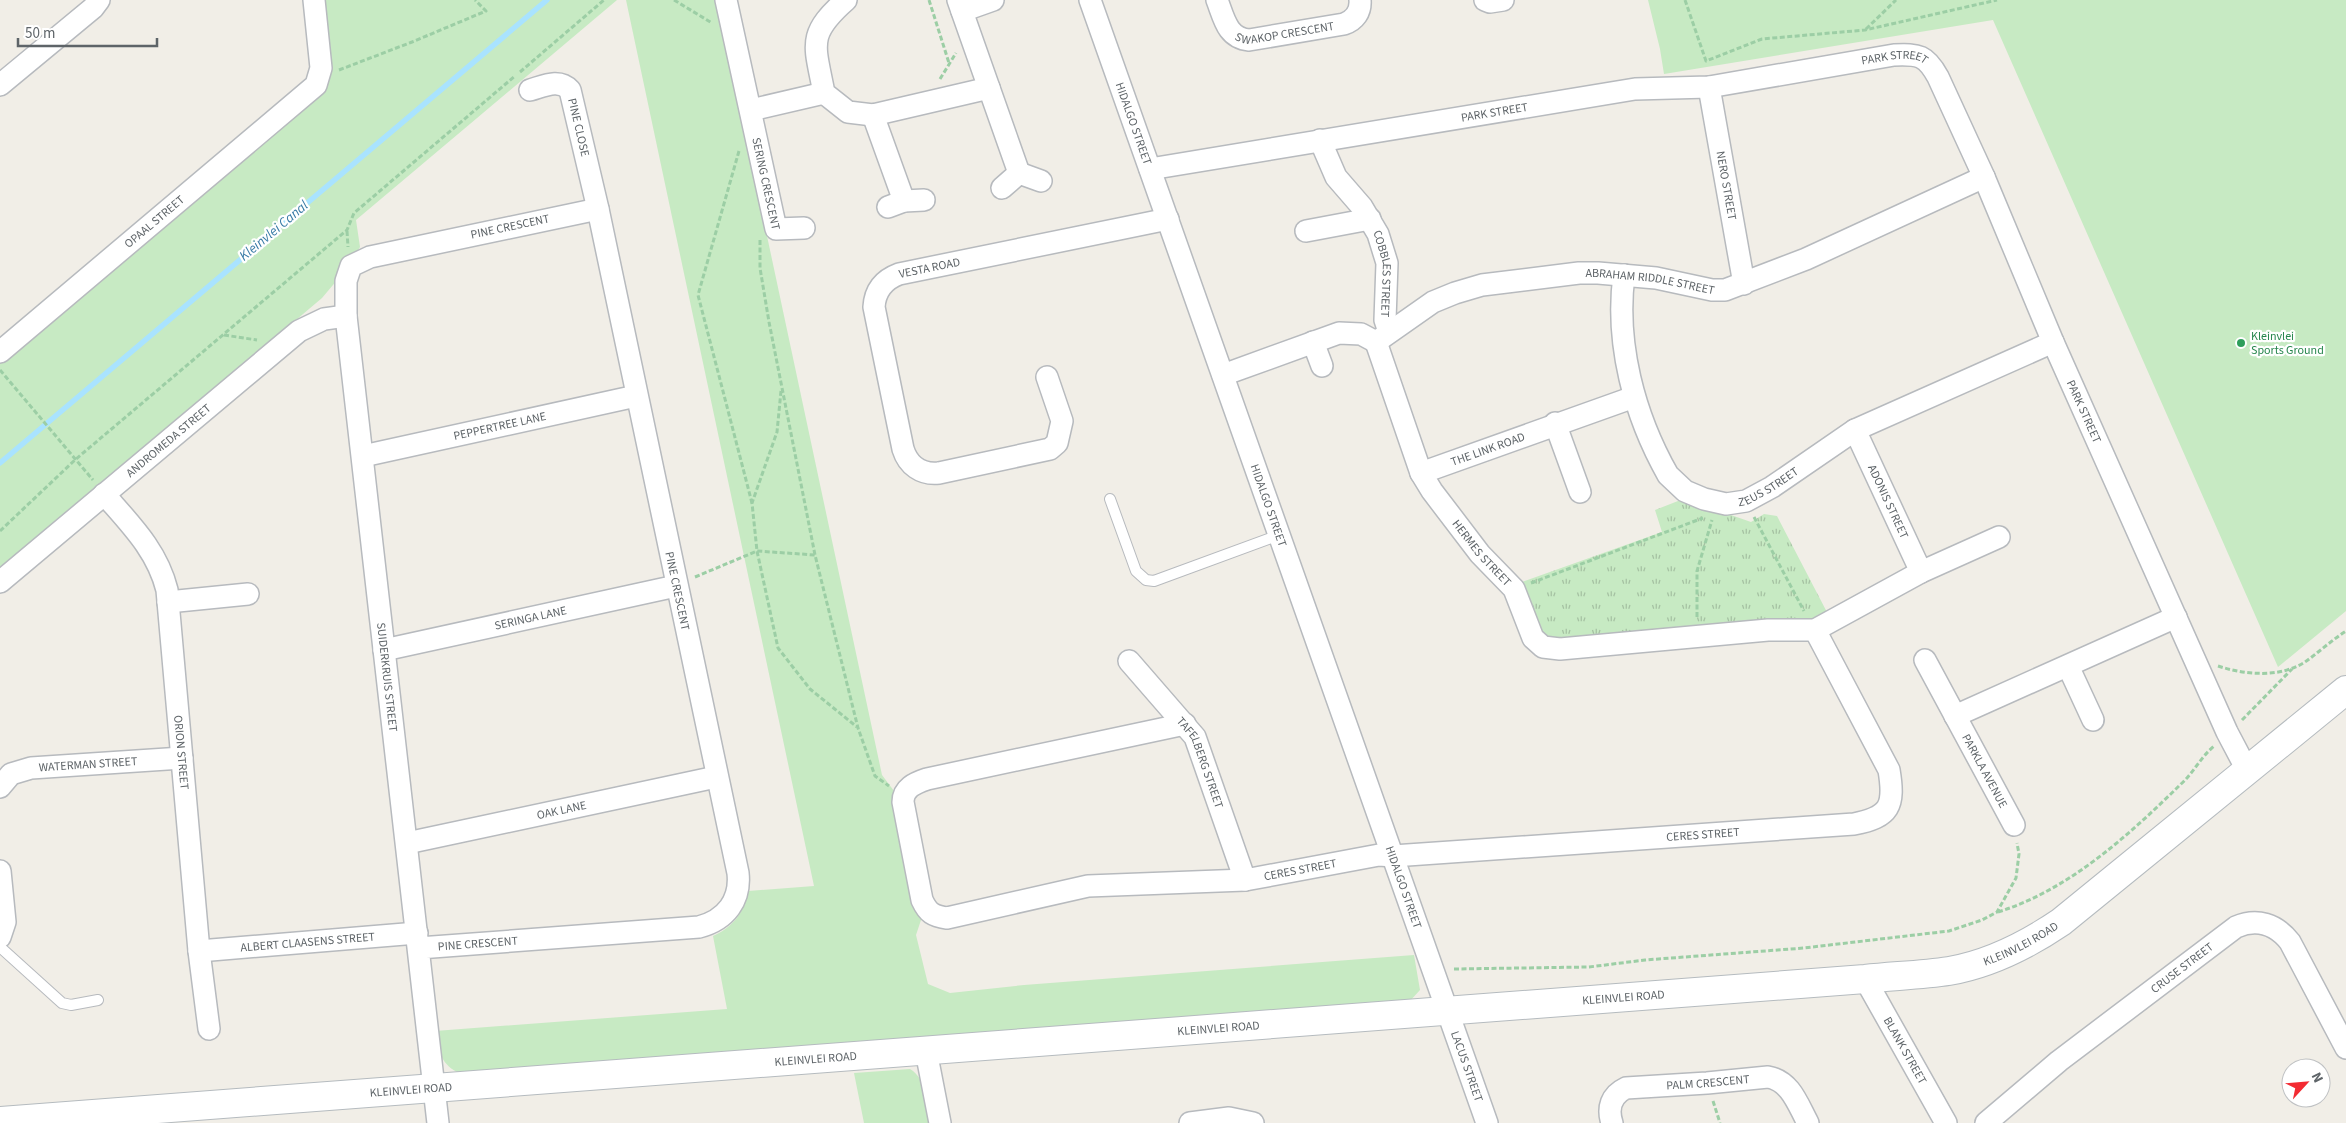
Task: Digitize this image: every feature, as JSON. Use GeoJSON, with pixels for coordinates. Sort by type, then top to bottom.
{"type":"FeatureCollection","features":[{"type":"Feature","properties":{"kind":"street"},"geometry":{"type":"LineString","coordinates":[[0,86],[93,8],[99,0]]}},
{"type":"Feature","properties":{"kind":"street"},"geometry":{"type":"LineString","coordinates":[[314,0],[321,68],[315,85]]}},
{"type":"Feature","properties":{"kind":"street","name":"SERING CRESCENT"},"geometry":{"type":"LineString","coordinates":[[726,0],[776,229],[804,228]]}},
{"type":"Feature","properties":{"kind":"street"},"geometry":{"type":"LineString","coordinates":[[993,0],[960,6],[1019,173]]}},
{"type":"Feature","properties":{"kind":"street","name":"HIDALGO STREET"},"geometry":{"type":"LineString","coordinates":[[1090,0],[1447,1010]]}},
{"type":"Feature","properties":{"kind":"street","name":"SWAKOP CRESCENT"},"geometry":{"type":"LineString","coordinates":[[1217,0],[1228,29],[1237,38],[1249,40],[1344,24],[1358,13],[1360,0]]}},
{"type":"Feature","properties":{"kind":"street"},"geometry":{"type":"LineString","coordinates":[[1485,0],[1490,2],[1503,0]]}},
{"type":"Feature","properties":{"kind":"street"},"geometry":{"type":"LineString","coordinates":[[842,2],[827,17],[816,37],[815,47],[824,93],[848,112],[873,116],[989,88]]}},
{"type":"Feature","properties":{"kind":"street","name":"PARK STREET"},"geometry":{"type":"LineString","coordinates":[[1150,169],[1635,89],[1709,86],[1894,55],[1915,55],[1931,64],[1984,177],[2053,342],[2228,734],[2247,770]]}},
{"type":"Feature","properties":{"kind":"street","name":"PINE CLOSE"},"geometry":{"type":"LineString","coordinates":[[530,90],[558,83],[565,84],[570,90],[598,209]]}},
{"type":"Feature","properties":{"kind":"street","name":"OPAAL STREET"},"geometry":{"type":"LineString","coordinates":[[4,340],[315,85]]}},
{"type":"Feature","properties":{"kind":"street","name":"NERO STREET"},"geometry":{"type":"LineString","coordinates":[[1709,86],[1744,284]]}},
{"type":"Feature","properties":{"kind":"street"},"geometry":{"type":"LineString","coordinates":[[751,110],[824,93]]}},
{"type":"Feature","properties":{"kind":"street"},"geometry":{"type":"LineString","coordinates":[[873,116],[905,203]]}},
{"type":"Feature","properties":{"kind":"street","name":"COBBLES STREET"},"geometry":{"type":"LineString","coordinates":[[1320,140],[1336,176],[1370,219],[1378,234],[1387,263],[1385,320],[1382,337]]}},
{"type":"Feature","properties":{"kind":"street"},"geometry":{"type":"LineString","coordinates":[[1019,173],[1041,181]]}},
{"type":"Feature","properties":{"kind":"street"},"geometry":{"type":"LineString","coordinates":[[1002,188],[1019,173]]}},
{"type":"Feature","properties":{"kind":"street","name":"ABRAHAM RIDDLE STREET"},"geometry":{"type":"LineString","coordinates":[[1382,337],[1433,302],[1482,286],[1579,273],[1656,278],[1712,290],[1725,290],[1806,259],[1984,177]]}},
{"type":"Feature","properties":{"kind":"street","name":"PINE CRESCENT"},"geometry":{"type":"LineString","coordinates":[[351,266],[370,256],[598,209],[739,882],[738,891],[731,907],[717,920],[700,927],[418,941]]}},
{"type":"Feature","properties":{"kind":"street","name":"VESTA ROAD"},"geometry":{"type":"LineString","coordinates":[[1047,377],[1062,421],[1057,443],[1050,449],[939,473],[929,473],[916,468],[907,459],[902,449],[874,308],[877,292],[886,280],[899,274],[1168,219]]}},
{"type":"Feature","properties":{"kind":"street","name":"COBBLES STREET"},"geometry":{"type":"LineString","coordinates":[[1306,231],[1370,219]]}},
{"type":"Feature","properties":{"kind":"street","name":"SUIDERKRUIS STREET"},"geometry":{"type":"LineString","coordinates":[[351,266],[346,281],[346,316],[438,1123]]}},
{"type":"Feature","properties":{"kind":"street","name":"ZEUS STREET"},"geometry":{"type":"LineString","coordinates":[[1624,275],[1621,320],[1634,397],[1663,466],[1676,484],[1692,495],[1717,503],[1739,504],[1746,501],[1772,487],[1855,430],[2053,342]]}},
{"type":"Feature","properties":{"kind":"street","name":"ANDROMEDA STREET"},"geometry":{"type":"LineString","coordinates":[[0,582],[299,331],[324,319],[346,316]]}},
{"type":"Feature","properties":{"kind":"street"},"geometry":{"type":"LineString","coordinates":[[1223,375],[1339,333],[1382,337]]}},
{"type":"Feature","properties":{"kind":"street","name":"HERMES STREET"},"geometry":{"type":"LineString","coordinates":[[1382,337],[1421,473],[1441,504],[1480,554],[1514,589],[1532,638],[1543,647],[1560,649],[1768,630],[1815,630]]}},
{"type":"Feature","properties":{"kind":"street"},"geometry":{"type":"LineString","coordinates":[[1313,342],[1322,366]]}},
{"type":"Feature","properties":{"kind":"street","name":"PEPPERTREE LANE"},"geometry":{"type":"LineString","coordinates":[[363,456],[636,396]]}},
{"type":"Feature","properties":{"kind":"street","name":"THE LINK ROAD"},"geometry":{"type":"LineString","coordinates":[[1421,473],[1555,423],[1634,397]]}},
{"type":"Feature","properties":{"kind":"street"},"geometry":{"type":"LineString","coordinates":[[1555,423],[1580,492]]}},
{"type":"Feature","properties":{"kind":"street","name":"ADONIS STREET"},"geometry":{"type":"LineString","coordinates":[[1855,430],[1921,572]]}},
{"type":"Feature","properties":{"kind":"street","name":"ORION STREET"},"geometry":{"type":"LineString","coordinates":[[104,494],[153,552],[163,573],[168,602],[199,951],[209,1029]]}},
{"type":"Feature","properties":{"kind":"street"},"geometry":{"type":"LineString","coordinates":[[1815,630],[1921,572],[1999,537]]}},
{"type":"Feature","properties":{"kind":"street","name":"SERINGA LANE"},"geometry":{"type":"LineString","coordinates":[[384,650],[676,586]]}},
{"type":"Feature","properties":{"kind":"street"},"geometry":{"type":"LineString","coordinates":[[168,602],[248,594]]}},
{"type":"Feature","properties":{"kind":"street"},"geometry":{"type":"LineString","coordinates":[[1955,716],[2176,618]]}},
{"type":"Feature","properties":{"kind":"street","name":"CERES STREET"},"geometry":{"type":"LineString","coordinates":[[903,796],[922,900],[932,915],[938,917],[952,917],[1088,886],[1245,880],[1379,855],[1393,856],[1854,824],[1875,820],[1891,800],[1889,770],[1815,630]]}},
{"type":"Feature","properties":{"kind":"street","name":"TAFELBERG STREET"},"geometry":{"type":"LineString","coordinates":[[1128,660],[1185,724],[1199,746],[1245,880]]}},
{"type":"Feature","properties":{"kind":"street","name":"PARKLA AVENUE"},"geometry":{"type":"LineString","coordinates":[[1925,660],[2014,825]]}},
{"type":"Feature","properties":{"kind":"street"},"geometry":{"type":"LineString","coordinates":[[2068,666],[2093,720]]}},
{"type":"Feature","properties":{"kind":"street","name":"KLEINVLEI ROAD"},"geometry":{"type":"LineString","coordinates":[[0,1121],[1950,971],[1998,957],[2036,939],[2061,922],[2346,690]]}},
{"type":"Feature","properties":{"kind":"street"},"geometry":{"type":"LineString","coordinates":[[903,796],[913,784],[927,779],[1185,724]]}},
{"type":"Feature","properties":{"kind":"street","name":"WATERMAN STREET"},"geometry":{"type":"LineString","coordinates":[[0,787],[11,774],[31,768],[182,758]]}},
{"type":"Feature","properties":{"kind":"street","name":"OAK LANE"},"geometry":{"type":"LineString","coordinates":[[407,843],[716,777]]}},
{"type":"Feature","properties":{"kind":"street"},"geometry":{"type":"LineString","coordinates":[[0,871],[5,922],[0,937]]}},
{"type":"Feature","properties":{"kind":"street","name":"CRUSE STREET"},"geometry":{"type":"LineString","coordinates":[[1986,1123],[2067,1055],[2236,927],[2248,922],[2273,927],[2281,931],[2290,942],[2346,1048]]}},
{"type":"Feature","properties":{"kind":"street","name":"ALBERT CLAASENS STREET"},"geometry":{"type":"LineString","coordinates":[[199,951],[418,941]]}},
{"type":"Feature","properties":{"kind":"street","name":"BLANK STREET"},"geometry":{"type":"LineString","coordinates":[[1865,979],[1946,1123]]}},
{"type":"Feature","properties":{"kind":"street","name":"LACUS STREET"},"geometry":{"type":"LineString","coordinates":[[1447,1010],[1487,1123]]}},
{"type":"Feature","properties":{"kind":"street"},"geometry":{"type":"LineString","coordinates":[[926,1051],[940,1123]]}},
{"type":"Feature","properties":{"kind":"street","name":"PALM CRESCENT"},"geometry":{"type":"LineString","coordinates":[[1612,1123],[1609,1110],[1610,1104],[1616,1093],[1626,1088],[1768,1078],[1776,1078],[1787,1086],[1808,1123]]}},
{"type":"Feature","properties":{"kind":"street"},"geometry":{"type":"LineString","coordinates":[[1190,1123],[1229,1118],[1253,1123]]}},
{"type":"Feature","properties":{"kind":"lane"},"geometry":{"type":"LineString","coordinates":[[1110,499],[1136,571],[1146,580],[1154,581],[1279,535]]}},
{"type":"Feature","properties":{"kind":"lane"},"geometry":{"type":"LineString","coordinates":[[0,947],[62,1003],[71,1005],[98,1000]]}},
{"type":"Feature","properties":{"kind":"path"},"geometry":{"type":"LineString","coordinates":[[315,85],[486,10],[475,0]]}},
{"type":"Feature","properties":{"kind":"path"},"geometry":{"type":"LineString","coordinates":[[0,531],[76,459],[347,230],[354,213],[604,0]]}},
{"type":"Feature","properties":{"kind":"path"},"geometry":{"type":"LineString","coordinates":[[674,0],[717,26],[732,22]]}},
{"type":"Feature","properties":{"kind":"path"},"geometry":{"type":"LineString","coordinates":[[928,0],[949,63]]}},
{"type":"Feature","properties":{"kind":"path"},"geometry":{"type":"LineString","coordinates":[[1686,0],[1706,61],[1762,39],[1865,30],[1997,0]]}},
{"type":"Feature","properties":{"kind":"path"},"geometry":{"type":"LineString","coordinates":[[1865,30],[1896,0]]}},
{"type":"Feature","properties":{"kind":"path"},"geometry":{"type":"LineString","coordinates":[[926,103],[949,63],[970,34]]}},
{"type":"Feature","properties":{"kind":"path"},"geometry":{"type":"LineString","coordinates":[[740,145],[698,295],[752,503],[757,551],[778,648],[810,689],[858,728]]}},
{"type":"Feature","properties":{"kind":"path"},"geometry":{"type":"LineString","coordinates":[[776,229],[766,232],[760,241],[760,268],[781,388],[804,492],[815,555],[858,728],[875,776],[903,796]]}},
{"type":"Feature","properties":{"kind":"path"},"geometry":{"type":"LineString","coordinates":[[223,335],[266,340],[275,350]]}},
{"type":"Feature","properties":{"kind":"path"},"geometry":{"type":"LineString","coordinates":[[0,370],[104,494]]}},
{"type":"Feature","properties":{"kind":"path"},"geometry":{"type":"LineString","coordinates":[[752,503],[777,432],[781,388]]}},
{"type":"Feature","properties":{"kind":"path"},"geometry":{"type":"LineString","coordinates":[[1746,501],[1815,630]]}},
{"type":"Feature","properties":{"kind":"path"},"geometry":{"type":"LineString","coordinates":[[1514,589],[1660,536],[1714,514],[1697,571],[1698,637]]}},
{"type":"Feature","properties":{"kind":"path"},"geometry":{"type":"LineString","coordinates":[[676,586],[717,566],[757,551],[815,555]]}},
{"type":"Feature","properties":{"kind":"path"},"geometry":{"type":"LineString","coordinates":[[2191,652],[2216,665],[2233,671],[2254,674],[2280,672],[2303,663],[2346,631]]}},
{"type":"Feature","properties":{"kind":"path"},"geometry":{"type":"LineString","coordinates":[[2241,721],[2294,666]]}},
{"type":"Feature","properties":{"kind":"path"},"geometry":{"type":"LineString","coordinates":[[1450,970],[1473,968],[1589,967],[1644,960],[1804,948],[1949,930],[1982,920],[1997,912],[2020,906],[2078,872],[2127,833],[2183,782],[2200,758],[2220,741]]}},
{"type":"Feature","properties":{"kind":"path"},"geometry":{"type":"LineString","coordinates":[[1997,912],[2016,878],[2019,854],[2014,825]]}},
{"type":"Feature","properties":{"kind":"green space"},"geometry":{"type":"Polygon","coordinates":[[[322,0],[617,0],[356,220],[360,247],[349,266],[322,298],[0,570],[0,363],[317,94],[322,0]]]}},
{"type":"Feature","properties":{"kind":"green space"},"geometry":{"type":"Polygon","coordinates":[[[626,0],[721,0],[770,231],[767,236],[882,775],[897,795],[922,917],[916,935],[928,984],[950,993],[1024,985],[1414,955],[1420,990],[1409,1002],[457,1072],[443,1060],[435,1031],[727,1009],[713,936],[732,924],[744,906],[748,891],[814,886],[626,0]]]}},
{"type":"Feature","properties":{"kind":"green space","name":"Kleinvlei Sports Ground"},"geometry":{"type":"Polygon","coordinates":[[[1648,0],[2346,0],[2346,611],[2278,667],[1993,20],[1664,74],[1648,0]]]}},
{"type":"Feature","properties":{"kind":"green space"},"geometry":{"type":"Polygon","coordinates":[[[1678,501],[1691,501],[1751,522],[1764,514],[1777,516],[1830,618],[1559,640],[1551,639],[1540,632],[1519,583],[1662,532],[1655,510],[1678,501]]]}},
{"type":"Feature","properties":{"kind":"green space"},"geometry":{"type":"Polygon","coordinates":[[[910,1069],[916,1073],[923,1086],[932,1123],[864,1123],[854,1073],[910,1069]]]}},
{"type":"Feature","properties":{"kind":"waterway","name":"Kleinvlei Canal"},"geometry":{"type":"LineString","coordinates":[[0,463],[547,0]]}},
{"type":"Feature","properties":{"kind":"place","name":"Kleinvlei Sports Ground"},"geometry":{"type":"Point","coordinates":[2241,343]}}]}
